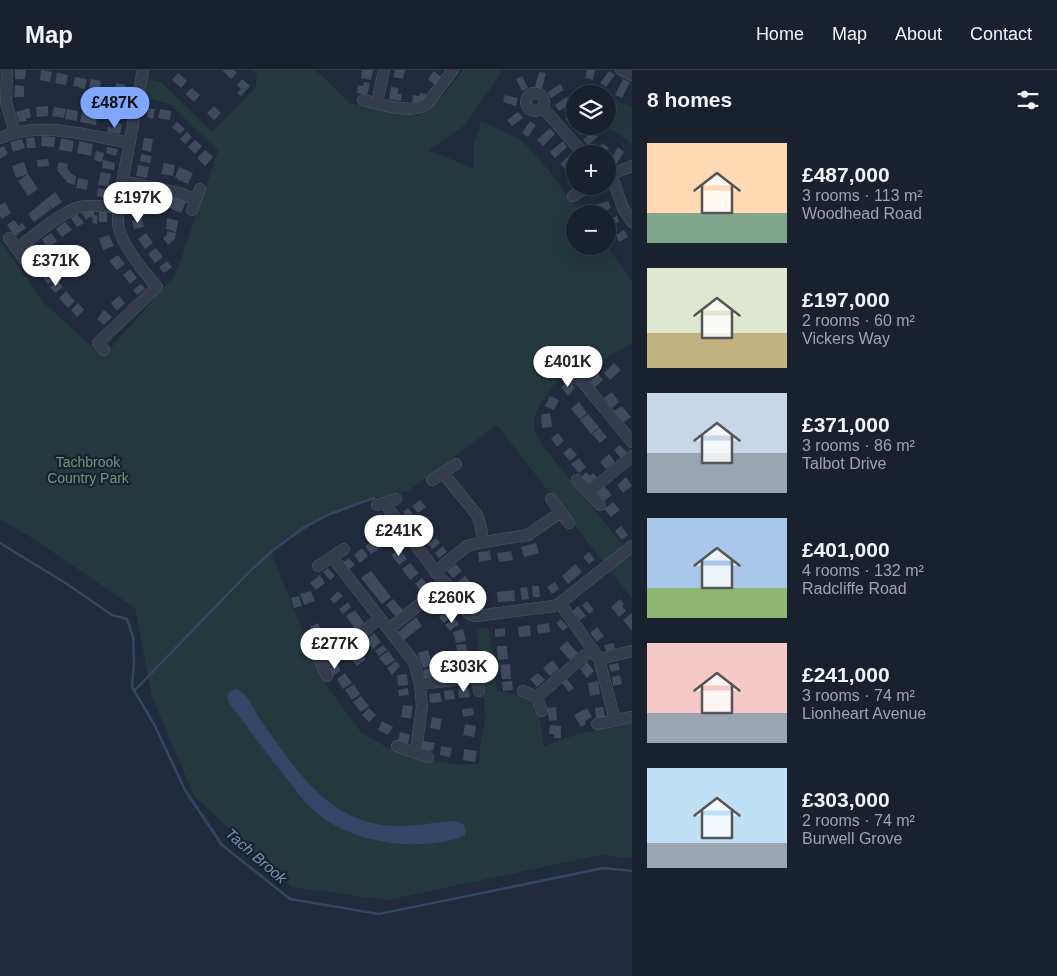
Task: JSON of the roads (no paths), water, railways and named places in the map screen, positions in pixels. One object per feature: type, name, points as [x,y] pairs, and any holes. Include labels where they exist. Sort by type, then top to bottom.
[{"type":"street","points":[[7,70],[6,102],[15,133]]},
{"type":"street","points":[[98,344],[157,287],[130,252],[119,229],[118,208],[143,70]]},
{"type":"street","points":[[377,103],[384,70]]},
{"type":"street","points":[[363,100],[402,108],[422,108],[453,70]]},
{"type":"street","points":[[621,70],[632,75]]},
{"type":"street","points":[[542,107],[576,145]]},
{"type":"street","points":[[0,138],[38,129],[130,143]]},
{"type":"street","points":[[616,172],[632,166]]},
{"type":"street","points":[[124,181],[180,193],[196,200]]},
{"type":"street","points":[[616,190],[632,222]]},
{"type":"street","points":[[16,248],[78,208],[89,206],[118,208]]},
{"type":"street","points":[[9,238],[25,260]]},
{"type":"street","points":[[581,380],[591,371]]},
{"type":"street","points":[[566,374],[581,380],[632,442]]},
{"type":"street","points":[[589,492],[632,456]]},
{"type":"street","points":[[432,480],[456,464]]},
{"type":"street","points":[[443,473],[477,515],[482,527],[483,542]]},
{"type":"street","points":[[577,480],[600,504]]},
{"type":"street","points":[[551,499],[569,522]]},
{"type":"street","points":[[386,502],[390,512],[464,609],[476,616],[554,606],[632,546]]},
{"type":"street","points":[[435,572],[467,546],[528,535],[561,512]]},
{"type":"street","points":[[318,566],[333,558],[344,549]]},
{"type":"street","points":[[333,558],[414,662],[420,684],[422,713],[414,752]]},
{"type":"street","points":[[389,629],[446,583]]},
{"type":"street","points":[[560,603],[599,659],[615,720]]},
{"type":"street","points":[[322,664],[332,658],[380,618]]},
{"type":"street","points":[[537,697],[592,648]]},
{"type":"street","points":[[599,659],[632,651]]},
{"type":"street","points":[[316,652],[327,676]]},
{"type":"street","points":[[476,663],[479,691]]},
{"type":"street","points":[[420,684],[477,677]]},
{"type":"street","points":[[523,691],[537,697],[542,711]]},
{"type":"street","points":[[597,724],[632,717]]},
{"type":"street","points":[[397,746],[428,756]]},
{"type":"water","points":[[236,689],[248,698],[261,721],[302,776],[334,806],[352,816],[374,823],[398,826],[455,821],[463,824],[466,830],[465,835],[434,843],[401,844],[382,842],[364,837],[346,831],[329,822],[311,808],[301,797],[229,703],[227,697],[229,693]]},
{"type":"waterway","points":[[134,691],[250,571],[271,552],[303,528],[330,514],[374,498]]},
{"type":"waterway","name":"Tach Brook","points":[[0,543],[67,584],[112,615],[127,619],[133,637],[134,664],[132,687],[154,724],[185,790],[222,845],[290,899],[379,914],[604,868],[632,871]]},
{"type":"park label","name":"Tachbrook Country Park","points":[[88,470]]}]
